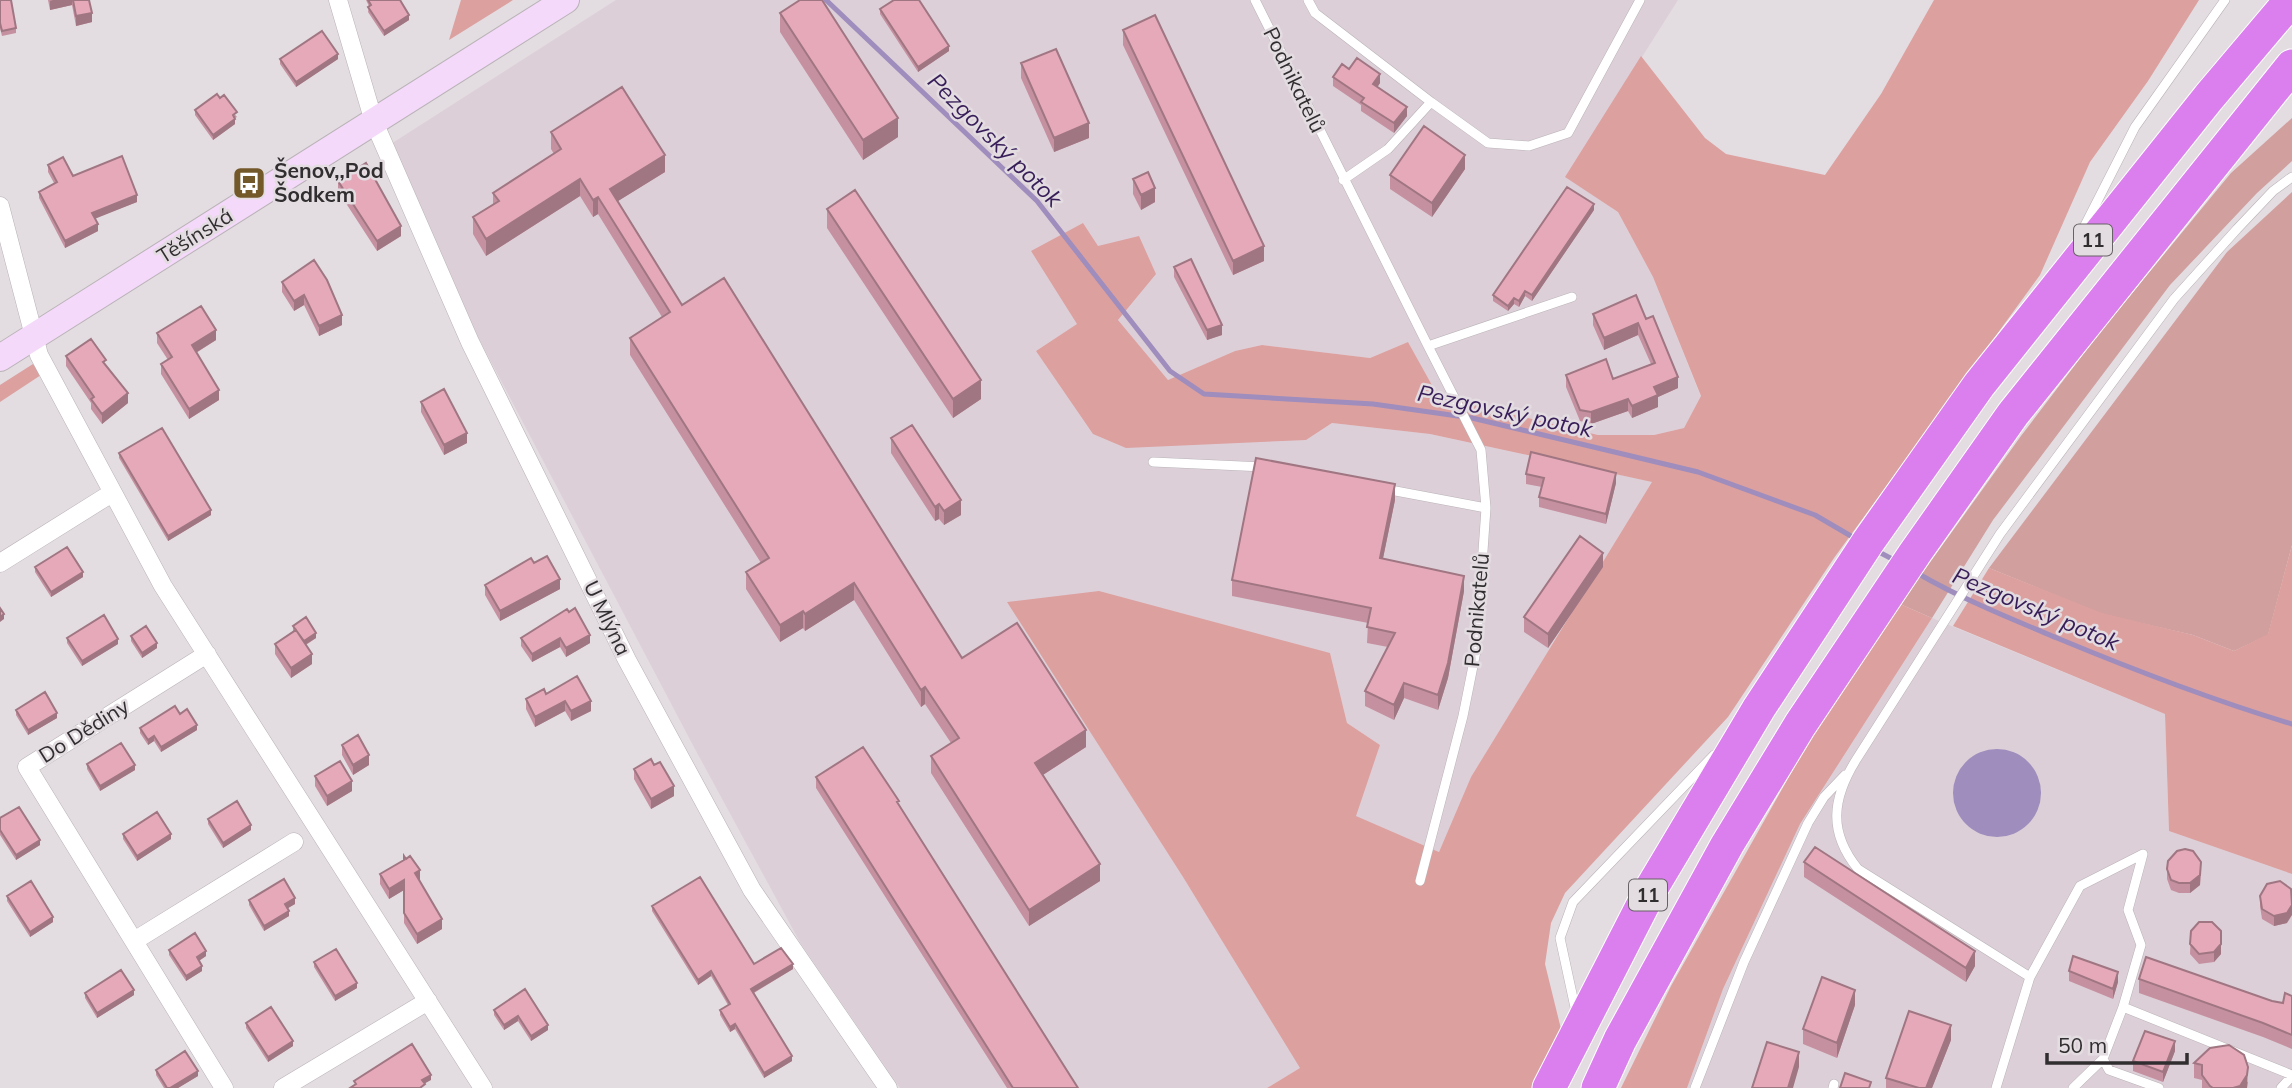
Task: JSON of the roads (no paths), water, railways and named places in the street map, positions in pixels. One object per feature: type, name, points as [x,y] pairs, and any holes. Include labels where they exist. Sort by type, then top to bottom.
[{"type":"highway","name":"11","points":[[1549,1088],[1651,889],[1759,708],[1868,542],[1979,385],[2050,294],[2291,0]]},
{"type":"highway","name":"11","points":[[1598,1088],[1620,1040],[1727,845],[1800,725],[1915,553],[2013,414],[2292,66]]},
{"type":"main road","name":"Těšínská","points":[[0,358],[566,0]]},
{"type":"street","name":"U Mlýna","points":[[338,0],[374,121],[470,342],[627,660],[752,890],[888,1088]]},
{"type":"street","points":[[0,206],[44,366],[163,586],[484,1088]]},
{"type":"street","points":[[0,563],[112,492]]},
{"type":"street","name":"Do Dědiny","points":[[207,654],[27,767],[224,1088]]},
{"type":"street","points":[[134,941],[294,842]]},
{"type":"street","points":[[283,1088],[428,1001]]},
{"type":"lane","name":"Podnikatelů","points":[[1255,0],[1343,180],[1481,450],[1486,508],[1476,651],[1463,716],[1420,881]]},
{"type":"lane","points":[[1308,0],[1315,13],[1488,143],[1529,146],[1568,133],[1640,0]]},
{"type":"lane","points":[[2074,246],[2136,127],[2225,0]]},
{"type":"lane","points":[[1343,180],[1388,149],[1431,102]]},
{"type":"lane","points":[[2221,155],[2262,120]]},
{"type":"lane","points":[[1695,1088],[1744,962],[1808,823],[1824,797],[1851,768],[2000,534],[2174,299],[2236,229],[2273,191],[2292,177]]},
{"type":"lane","points":[[2050,294],[2068,258]]},
{"type":"lane","points":[[1428,346],[1572,297]]},
{"type":"lane","points":[[1153,462],[1271,467]]},
{"type":"lane","points":[[1379,487],[1486,508]]},
{"type":"lane","points":[[1580,1026],[1560,938],[1573,902],[1759,708]]},
{"type":"lane","points":[[1851,768],[1838,803],[1836,827],[1842,844],[1857,869],[2030,978]]},
{"type":"lane","points":[[1996,1088],[2030,978],[2080,886],[2143,854],[2128,910],[2141,945],[2123,1007],[2104,1059],[2073,1088]]},
{"type":"lane","points":[[2123,1007],[2292,1076],[2281,1088]]},
{"type":"lane","points":[[2104,1059],[2109,1070],[2160,1088]]},
{"type":"waterway","name":"Pezgovský potok","points":[[826,0],[1037,201],[1170,371],[1204,394],[1373,404],[1472,418],[1698,472],[1815,515],[1856,539]]},
{"type":"waterway","name":"Pezgovský potok","points":[[1877,551],[1896,561]]},
{"type":"waterway","name":"Pezgovský potok","points":[[1917,573],[1986,608],[2086,650],[2203,695],[2292,724]]},
{"type":"place","name":"Šenov,,Pod Šodkem","points":[[249,183]]}]
